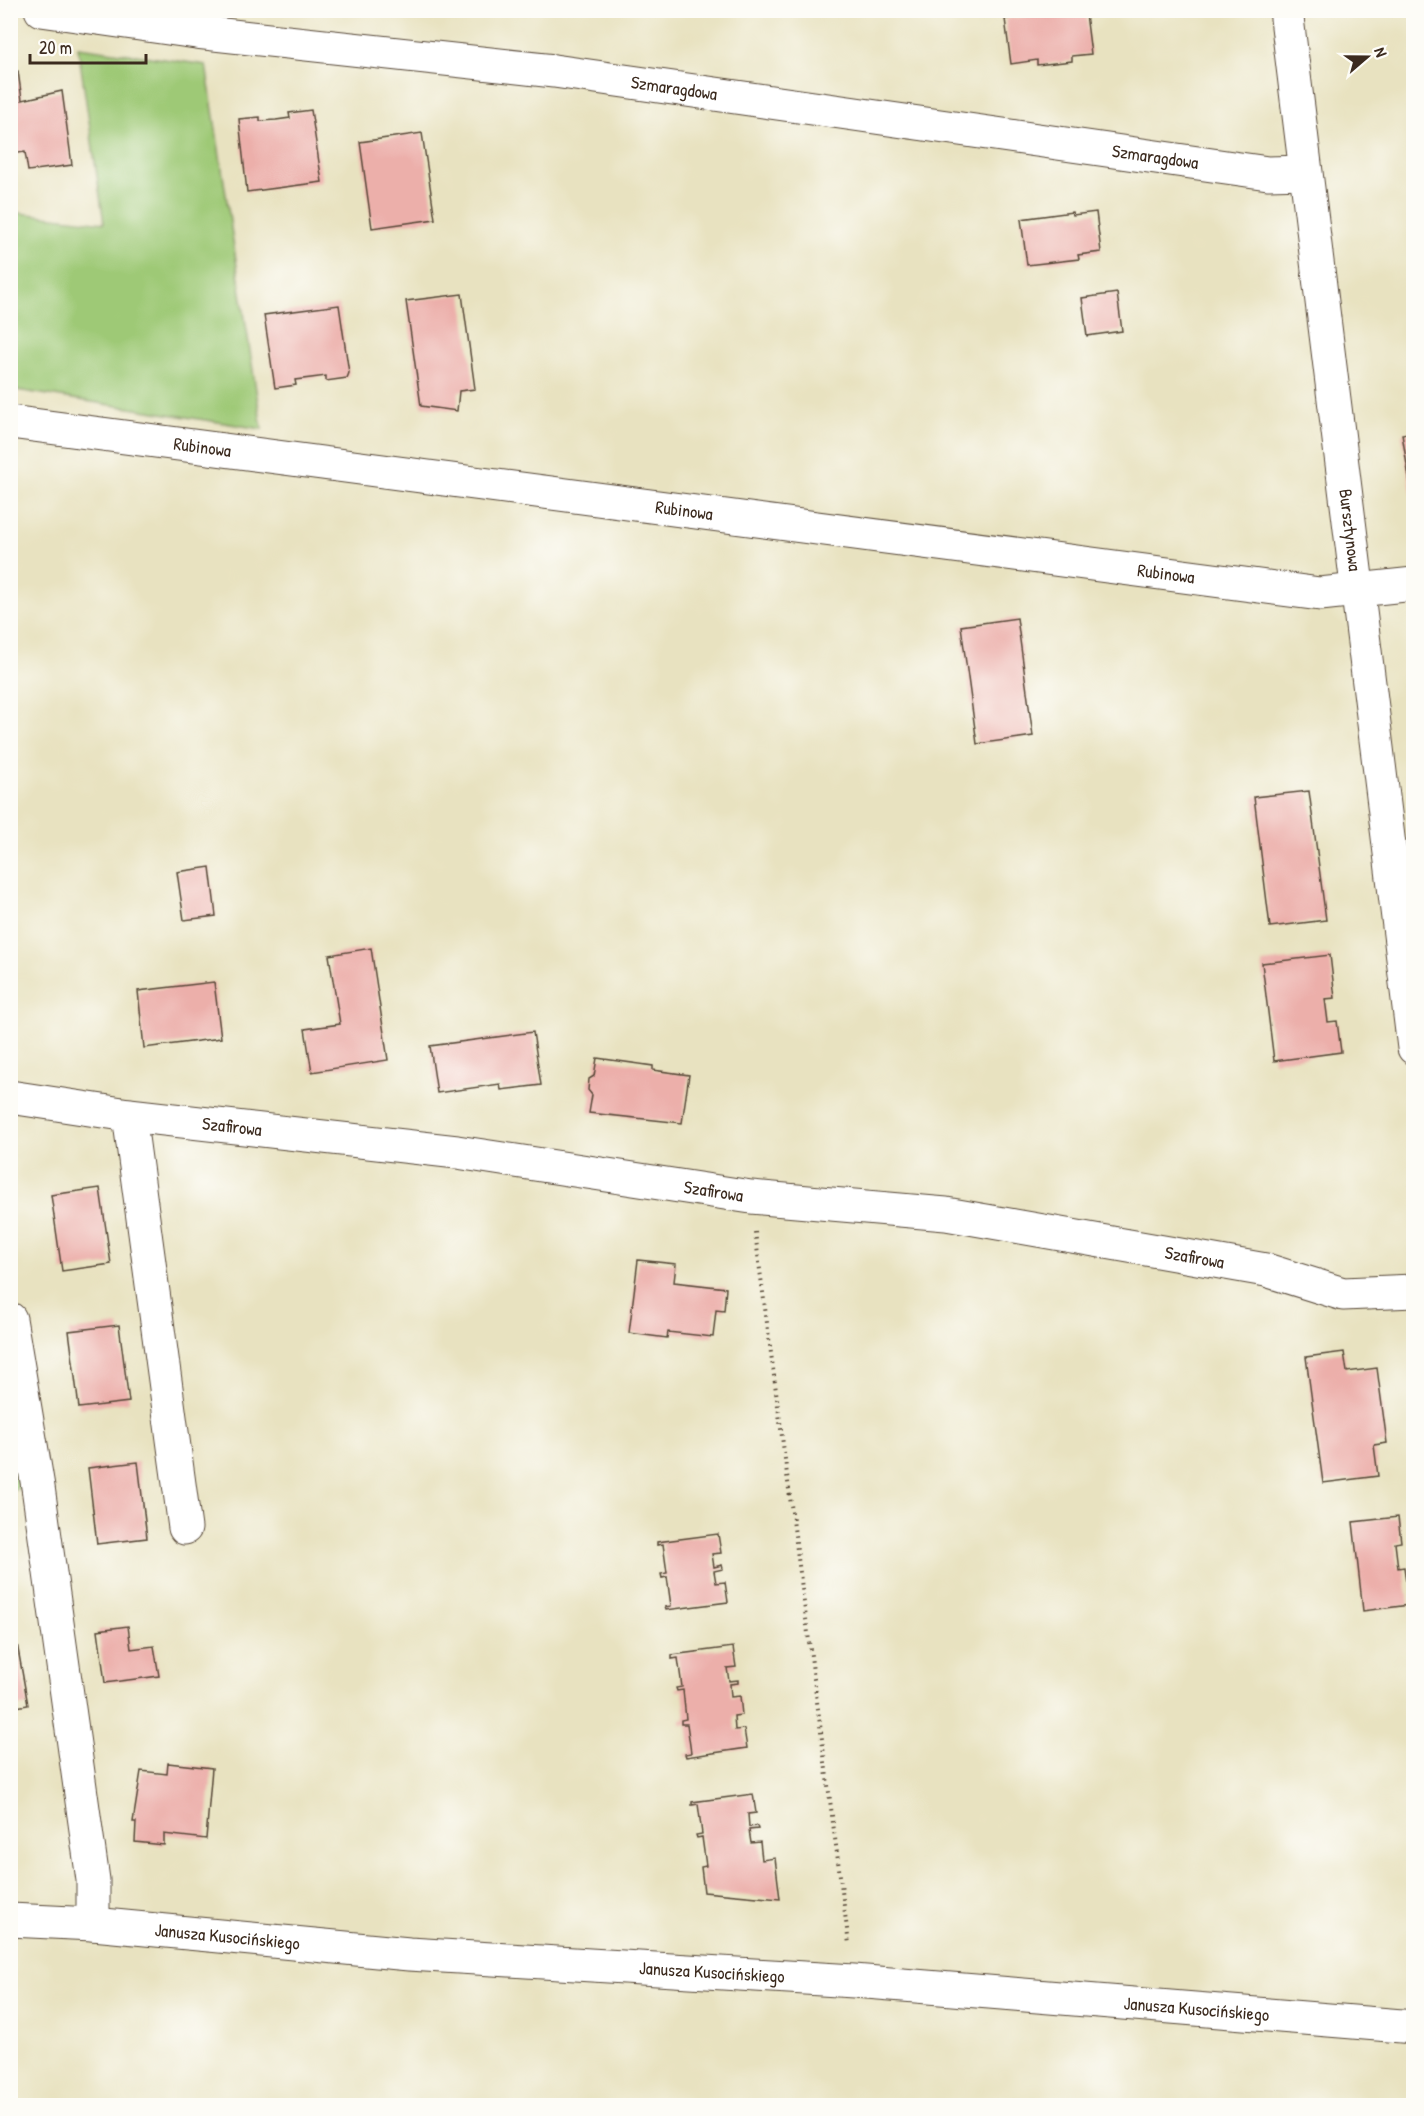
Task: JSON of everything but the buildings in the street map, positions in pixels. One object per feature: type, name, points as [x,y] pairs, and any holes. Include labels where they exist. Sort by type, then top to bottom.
[{"type":"street","name":"Szmaragdowa","points":[[41,10],[197,21],[1268,174],[1305,172]]},
{"type":"street","name":"Bursztynowa","points":[[1286,10],[1413,1047]]},
{"type":"street","name":"Rubinowa","points":[[10,422],[1320,594],[1413,584]]},
{"type":"street","name":"Szafirowa","points":[[10,1097],[129,1116],[457,1152],[751,1197],[946,1214],[1266,1270],[1343,1294],[1413,1291]]},
{"type":"street","points":[[129,1116],[185,1528]]},
{"type":"street","points":[[10,1319],[38,1486],[93,1880],[93,1924]]},
{"type":"street","name":"Janusza Kusocińskiego","points":[[10,1920],[93,1924],[409,1954],[854,1981],[1413,2026]]},
{"type":"path","points":[[751,1197],[854,1981]]},
{"type":"green space","points":[[78,47],[206,65],[262,429],[11,389],[11,212],[104,223]]},
{"type":"green space","points":[[10,1401],[26,1487],[11,1490],[10,1490]]}]
